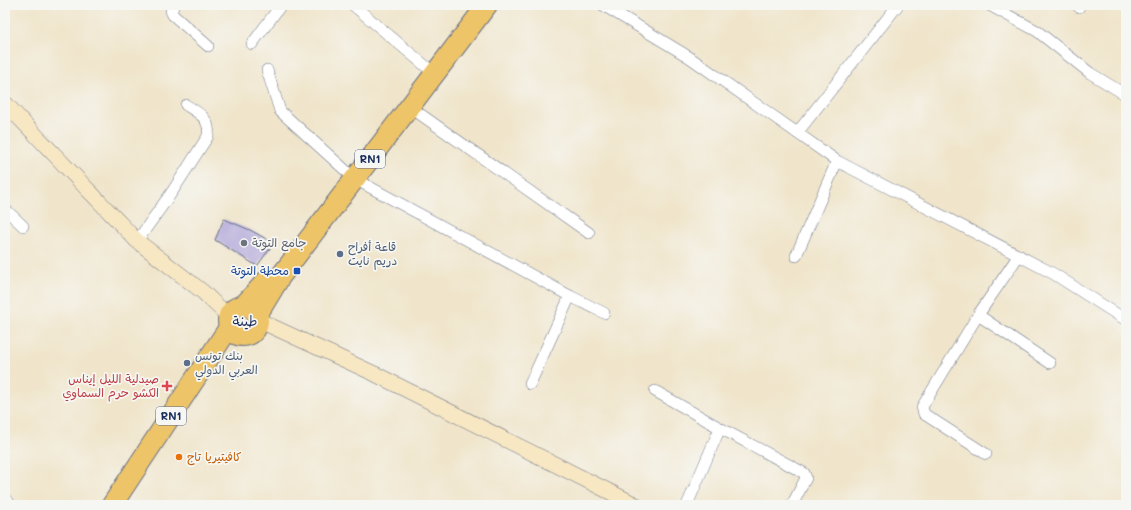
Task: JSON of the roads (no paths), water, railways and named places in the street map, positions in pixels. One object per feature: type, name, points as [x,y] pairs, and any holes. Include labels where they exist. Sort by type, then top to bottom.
[{"type":"highway","name":"RN1","points":[[352,176],[410,107],[476,5]]},
{"type":"highway","name":"RN1","points":[[112,505],[242,318],[280,278],[352,176],[432,71],[487,5]]},
{"type":"highway","name":"RN1","points":[[122,505],[242,318]]},
{"type":"street","points":[[174,5],[171,11],[176,19],[208,46]]},
{"type":"street","points":[[252,44],[281,5]]},
{"type":"street","points":[[353,5],[432,71]]},
{"type":"street","points":[[603,5],[689,57],[837,162],[1054,274],[1126,320]]},
{"type":"street","points":[[797,133],[898,5]]},
{"type":"street","points":[[996,7],[1037,31],[1090,73],[1126,95]]},
{"type":"street","points":[[267,70],[276,104],[280,110],[352,176],[570,296],[604,313]]},
{"type":"street","points":[[137,241],[172,192],[208,136],[210,128],[206,119],[186,105]]},
{"type":"street","points":[[410,107],[589,233]]},
{"type":"street","points":[[7,111],[137,241],[203,292],[242,318],[362,367],[636,505]]},
{"type":"street","points":[[796,256],[837,162]]},
{"type":"street","points":[[5,209],[23,226]]},
{"type":"street","points":[[986,454],[924,414],[922,407],[978,315],[1019,255]]},
{"type":"street","points":[[530,384],[570,296]]},
{"type":"street","points":[[978,315],[1050,363]]},
{"type":"street","points":[[655,391],[720,428],[804,472],[806,478],[792,505]]},
{"type":"street","points":[[687,505],[720,428]]},
{"type":"street","points":[[5,499],[11,505]]},
{"type":"place","name":"جامع التوتة","points":[[244,243]]},
{"type":"place","name":"قاعة أفراح دريم نايت","points":[[340,254]]},
{"type":"place","name":"محطة التوتة","points":[[297,271]]},
{"type":"place","name":"بنك تونس العربي الدولي","points":[[187,363]]},
{"type":"place","name":"صيدلية الليل إيناس الكشو حرم السماوي","points":[[167,386]]},
{"type":"place","name":"كافيتيريا تاج","points":[[179,457]]},
{"type":"district","name":"طينة","points":[[245,321]]}]
